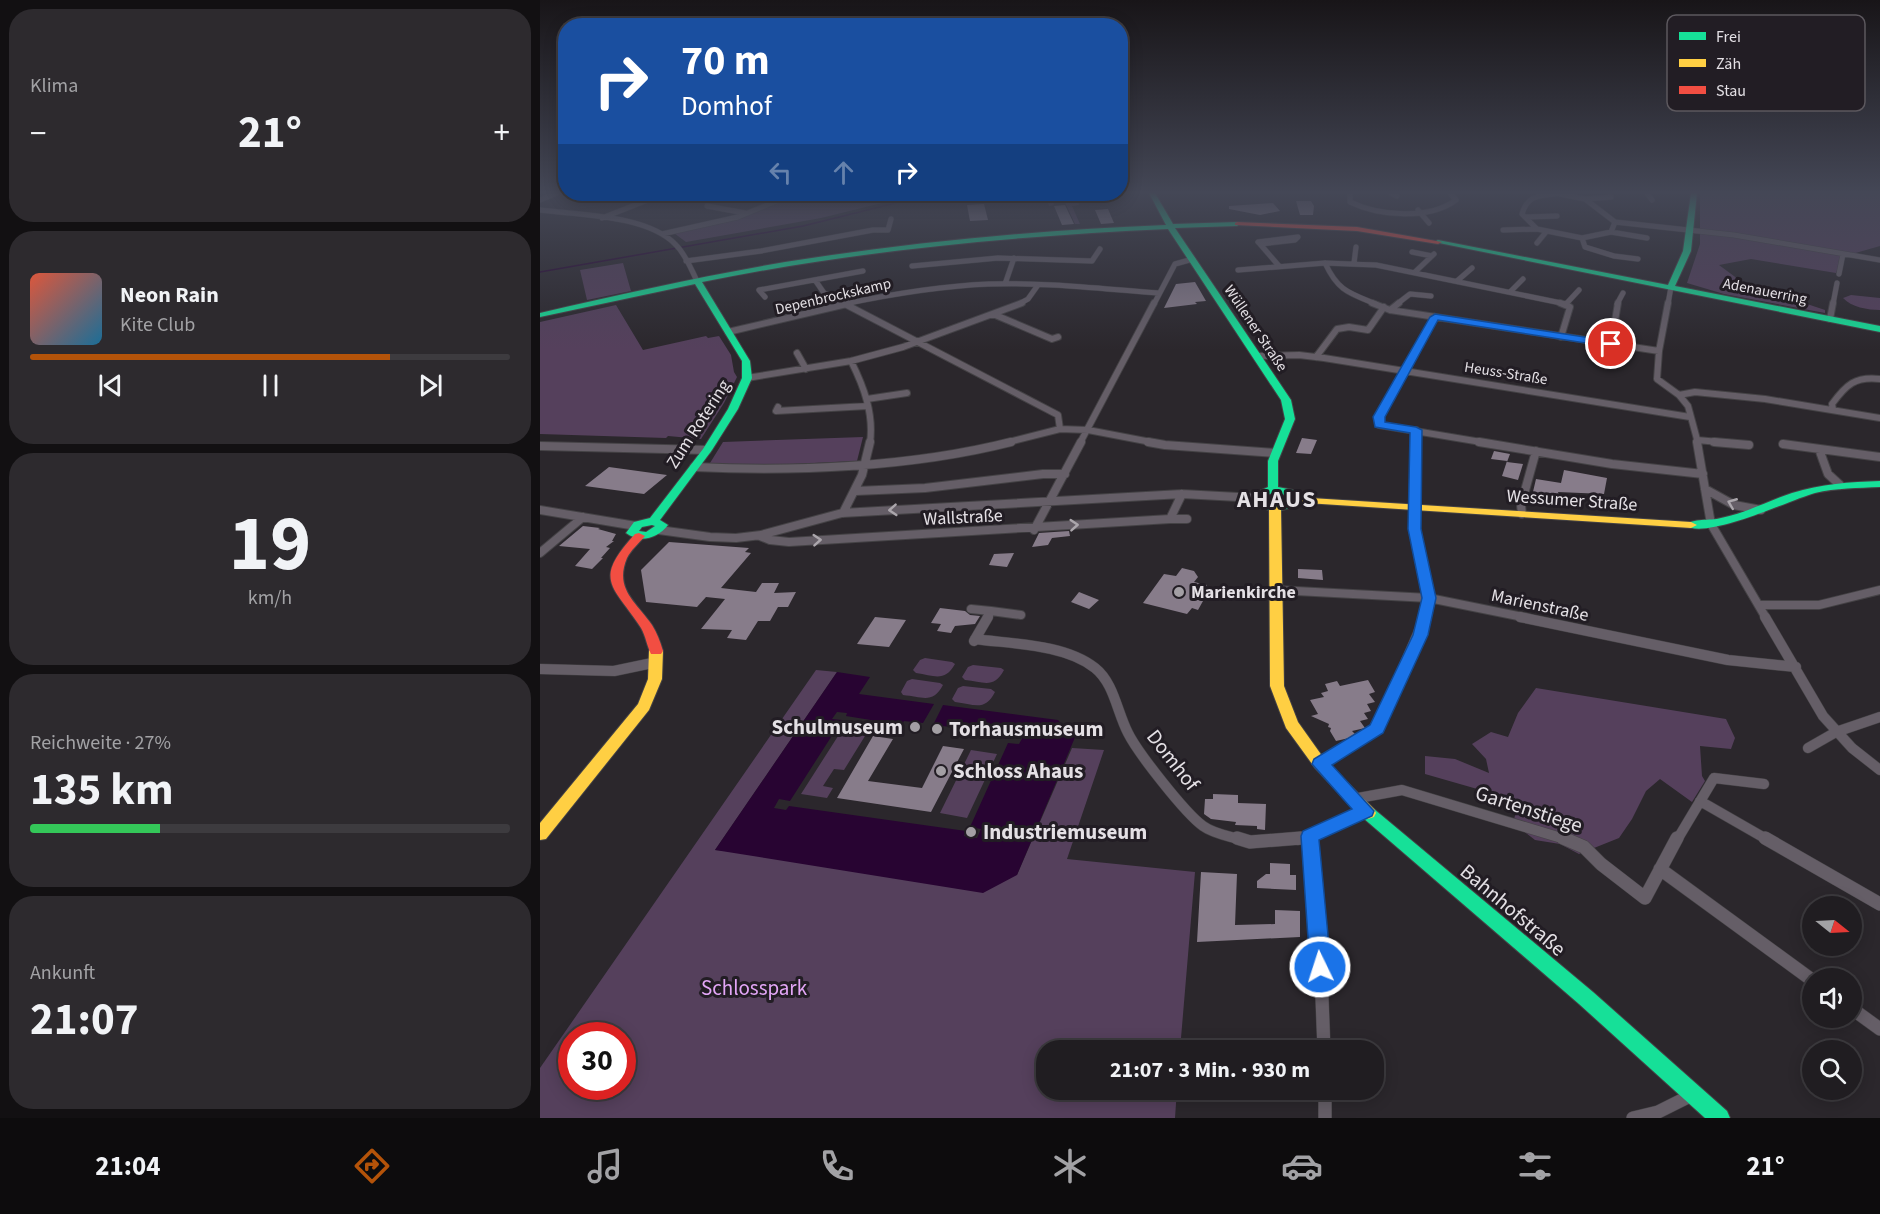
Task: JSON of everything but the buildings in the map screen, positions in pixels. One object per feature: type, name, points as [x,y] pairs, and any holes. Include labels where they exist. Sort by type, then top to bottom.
[{"type":"street","points":[[676,245],[697,281]]},
{"type":"street","points":[[686,261],[792,245]]},
{"type":"street","name":"Adenauerring","points":[[540,315],[697,281],[817,259],[937,245]]},
{"type":"street","name":"Wüllener Straße","points":[[1183,245],[1286,400],[1290,411],[1288,428],[1272,466],[1273,489]]},
{"type":"street","points":[[1260,245],[1279,266]]},
{"type":"street","name":"Adenauerring","points":[[1450,245],[1880,329]]},
{"type":"street","points":[[1584,245],[1614,255],[1638,259]]},
{"type":"street","points":[[1688,245],[1671,287],[1659,351],[1657,379],[1685,400],[1697,440],[1711,524],[1823,716],[1836,732],[1880,770]]},
{"type":"street","points":[[1792,245],[1880,260]]},
{"type":"street","points":[[1354,263],[1356,248]]},
{"type":"street","points":[[912,266],[963,260],[1014,258],[1092,261],[1100,249]]},
{"type":"street","points":[[1412,252],[1433,255],[1415,272]]},
{"type":"street","points":[[1839,274],[1843,254]]},
{"type":"street","points":[[1005,284],[1014,258]]},
{"type":"street","points":[[1035,529],[1175,264],[1193,259]]},
{"type":"street","points":[[1325,263],[1333,280],[1344,291],[1387,309],[1659,351]]},
{"type":"street","points":[[1238,270],[1354,263],[1415,272],[1566,304],[1570,307],[1562,337]]},
{"type":"street","points":[[1457,281],[1472,268]]},
{"type":"street","points":[[765,297],[759,290],[863,271]]},
{"type":"street","points":[[1510,292],[1523,279]]},
{"type":"street","points":[[815,280],[824,293],[1058,415],[1060,429]]},
{"type":"street","name":"Zum Rotering","points":[[656,525],[733,409],[747,378],[746,361],[697,281]]},
{"type":"street","points":[[1830,319],[1837,283]]},
{"type":"street","name":"Depenbrockskamp","points":[[728,332],[845,304],[908,292],[1005,284],[1159,293]]},
{"type":"street","points":[[747,378],[851,361],[918,342],[1024,302],[1038,285]]},
{"type":"street","points":[[1566,304],[1579,290]]},
{"type":"street","points":[[1611,344],[1618,301],[1623,293]]},
{"type":"street","points":[[1316,357],[1337,329],[1349,327],[1368,330],[1387,309],[1410,294],[1431,296]]},
{"type":"street","points":[[993,314],[1052,339],[1058,337]]},
{"type":"street","points":[[1435,317],[1378,421],[1379,425],[1612,464],[1703,474]]},
{"type":"street","points":[[797,353],[806,369]]},
{"type":"street","name":"Heuss-Straße","points":[[1257,356],[1316,357],[1690,417]]},
{"type":"street","points":[[846,513],[867,464],[872,435],[868,403],[862,381],[851,361]]},
{"type":"street","points":[[1833,409],[1832,405],[1850,381],[1862,377],[1880,379]]},
{"type":"street","points":[[778,407],[776,411],[868,403],[907,393]]},
{"type":"street","points":[[1679,395],[1709,393],[1833,409],[1880,418]]},
{"type":"street","points":[[694,467],[732,469],[867,464],[955,455],[1060,429],[1088,430],[1165,445],[1276,453]]},
{"type":"street","points":[[1320,764],[1377,729],[1420,635],[1429,598],[1415,529],[1416,430]]},
{"type":"street","points":[[1697,440],[1749,445]]},
{"type":"street","points":[[1783,444],[1880,456]]},
{"type":"street","points":[[540,446],[623,450],[707,450]]},
{"type":"street","points":[[1819,448],[1828,474],[1840,485]]},
{"type":"street","points":[[1522,514],[1521,505],[1536,451]]},
{"type":"street","points":[[856,491],[925,488],[1043,474],[1065,474]]},
{"type":"street","name":"Wessumer Straße","points":[[1295,500],[1414,506],[1657,524],[1711,524],[1761,510],[1809,491],[1840,485],[1880,484]]},
{"type":"street","points":[[1273,489],[1289,492],[1295,500],[1289,507],[1275,509],[1264,507],[1257,498],[1261,492],[1273,489]]},
{"type":"street","points":[[1705,489],[1734,505],[1761,510]]},
{"type":"street","points":[[1170,519],[1182,494]]},
{"type":"street","name":"Wallstraße","points":[[760,536],[825,515],[846,513],[1182,494],[1257,498]]},
{"type":"street","name":"Bahnhofstraße","points":[[1275,509],[1277,686],[1291,723],[1320,764],[1365,811],[1544,961],[1720,1118]]},
{"type":"street","points":[[540,510],[583,517],[637,531],[656,525],[723,538],[760,536]]},
{"type":"street","points":[[540,553],[583,517]]},
{"type":"street","name":"Wallstraße","points":[[760,536],[770,540],[789,542],[1187,519]]},
{"type":"street","points":[[540,834],[644,706],[653,686],[658,648],[655,637],[622,597],[615,579],[621,560],[637,531]]},
{"type":"street","name":"Marienstraße","points":[[1277,590],[1429,598],[1728,660],[1796,667]]},
{"type":"street","points":[[1760,605],[1820,605],[1880,590]]},
{"type":"street","points":[[971,609],[1021,615]]},
{"type":"street","name":"Domhof","points":[[991,611],[976,640],[1066,652],[1095,668],[1108,684],[1128,733],[1136,746],[1202,825],[1229,837],[1250,842],[1276,843],[1310,836],[1365,811]]},
{"type":"street","points":[[540,669],[607,673],[637,669],[657,662]]},
{"type":"street","points":[[1808,748],[1836,732],[1880,717]]},
{"type":"street","name":"Gartenstiege","points":[[1353,799],[1389,790],[1402,790],[1573,841],[1584,847],[1601,864],[1645,898],[1714,778],[1764,784]]},
{"type":"street","points":[[1701,801],[1880,904]]},
{"type":"street","points":[[1310,836],[1320,946],[1324,1040]]},
{"type":"street","points":[[1660,869],[1802,973]]},
{"type":"street","points":[[1862,1016],[1880,1029]]},
{"type":"street","points":[[1633,1118],[1658,1112],[1694,1094]]},
{"type":"street","points":[[1325,1100],[1325,1118]]},
{"type":"green space","points":[[1700,245],[1880,245],[1845,256],[1836,273],[1751,259],[1719,265],[1742,282],[1825,310],[1825,313],[1724,294],[1687,283]]},
{"type":"green space","points":[[623,263],[631,291],[587,300],[580,270]]},
{"type":"green space","points":[[1851,295],[1880,298],[1880,310],[1850,304],[1843,298]]},
{"type":"green space","points":[[616,305],[643,350],[706,336],[708,338],[719,336],[731,355],[737,377],[724,403],[701,439],[668,436],[666,438],[540,434],[540,322]]},
{"type":"green space","points":[[863,437],[857,461],[731,467],[710,463],[723,442]]},
{"type":"green space","points":[[925,658],[955,664],[943,676],[916,673],[913,670],[920,660]]},
{"type":"green space","points":[[973,665],[1004,670],[992,682],[965,680],[962,677],[968,667]]},
{"type":"green space","name":"Schlosspark","points":[[816,670],[837,672],[715,850],[1017,875],[1072,748],[1104,750],[1067,859],[1195,872],[1181,1040],[1036,1040],[1036,1100],[1176,1100],[1175,1118],[540,1118],[540,1068],[558,1042],[558,1100],[636,1100],[636,1022],[572,1022]]},
{"type":"green space","points":[[912,679],[943,685],[935,695],[927,698],[903,695],[901,692],[907,681]]},
{"type":"green space","points":[[963,686],[991,689],[995,692],[983,704],[955,702],[952,699],[958,688]]},
{"type":"green space","points":[[1536,688],[1726,719],[1735,738],[1731,749],[1700,746],[1702,776],[1705,781],[1692,802],[1660,779],[1646,791],[1632,819],[1619,838],[1579,854],[1560,844],[1535,840],[1513,823],[1519,801],[1425,774],[1425,756],[1455,759],[1489,773],[1486,759],[1472,744],[1491,732],[1508,737],[1518,713]]},
{"type":"green space","points":[[840,733],[865,736],[844,770],[834,769],[823,786],[833,788],[827,798],[801,794]]},
{"type":"green space","points":[[971,750],[997,754],[967,818],[940,813]]},
{"type":"shaded area","points":[[837,672],[870,677],[859,694],[934,704],[923,723],[904,721],[902,725],[846,716],[847,713],[837,712],[832,719],[842,720],[790,801],[779,799],[774,808],[786,810],[789,806],[966,831],[964,836],[977,838],[981,829],[970,827],[1008,743],[1019,744],[1023,737],[1011,735],[1009,739],[951,731],[952,727],[933,725],[943,705],[1058,720],[1072,736],[1076,735],[1017,875],[983,893],[715,850]]},
{"type":"waterway","points":[[540,272],[693,245]]},
{"type":"traffic: fast","points":[[540,315],[715,277],[923,245]]},
{"type":"traffic: fast","points":[[1183,245],[1286,400],[1290,419],[1273,461],[1273,489]]},
{"type":"traffic: fast","points":[[1454,245],[1880,329]]},
{"type":"traffic: fast","points":[[1671,287],[1688,245]]},
{"type":"traffic: fast","points":[[654,521],[707,450],[733,409],[747,378],[746,361],[697,281]]},
{"type":"traffic: fast","points":[[1691,525],[1723,522],[1796,495],[1820,489],[1880,484]]},
{"type":"traffic: fast","points":[[1273,489],[1289,492],[1295,500],[1293,504],[1275,509],[1260,504],[1258,495],[1273,489]]},
{"type":"traffic: fast","points":[[653,521],[662,525],[656,531],[645,535],[632,533],[638,524],[653,521]]},
{"type":"traffic: fast","points":[[1368,813],[1586,998],[1720,1118]]},
{"type":"traffic: slow","points":[[1295,500],[1691,525]]},
{"type":"traffic: slow","points":[[1275,509],[1277,686],[1291,724],[1320,764],[1368,813]]},
{"type":"traffic: slow","points":[[540,834],[644,706],[655,679],[656,651]]},
{"type":"traffic: jam","points":[[639,536],[621,559],[617,573],[618,585],[622,596],[653,638],[656,651]]},
{"type":"place","name":"Marienkirche","points":[[1179,592]]},
{"type":"place","name":"Schulmuseum","points":[[915,727]]},
{"type":"place","name":"Torhausmuseum","points":[[937,729]]},
{"type":"place","name":"Schloss Ahaus","points":[[941,771]]},
{"type":"place","name":"Industriemuseum","points":[[971,832]]},
{"type":"district","name":"AHAUS","points":[[1277,499]]},
{"type":"route","points":[[1320,967],[1310,836],[1365,811],[1320,764],[1377,729],[1420,635],[1429,598],[1415,529],[1416,430],[1379,425],[1379,417],[1435,317],[1611,344]]}]
